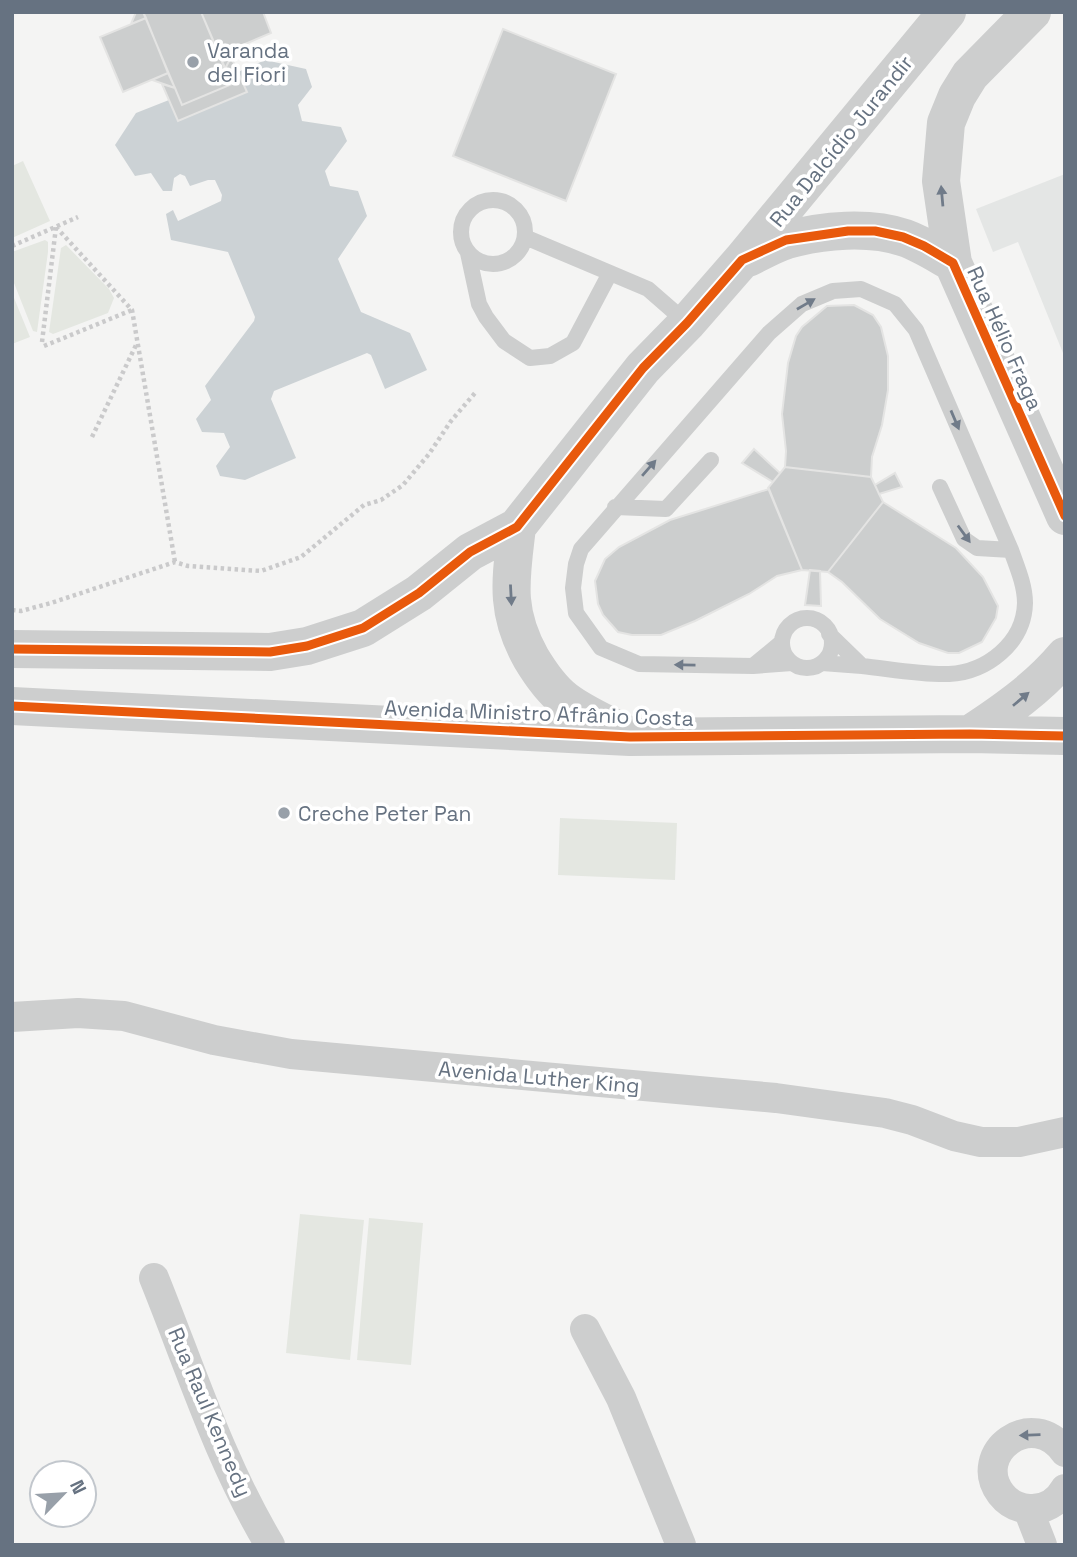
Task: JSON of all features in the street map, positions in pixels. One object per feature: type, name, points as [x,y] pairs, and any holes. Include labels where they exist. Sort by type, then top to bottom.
[{"type":"street","name":"Rua Dalcídio Jurandir","points":[[517,527],[643,368],[743,261],[947,12]]},
{"type":"street","points":[[953,263],[941,181],[946,123],[957,96],[970,75],[1032,12]]},
{"type":"street","name":"Rua Hélio Fraga","points":[[743,261],[786,240],[848,231],[875,231],[903,237],[953,263],[1065,516]]},
{"type":"street","points":[[12,649],[270,652],[307,646],[363,628],[419,593],[470,552],[517,527]]},
{"type":"street","points":[[517,527],[510,579],[512,616],[524,646],[541,675],[565,700],[630,737]]},
{"type":"street","points":[[970,734],[1011,707],[1047,677],[1065,656]]},
{"type":"street","name":"Avenida Ministro Afrânio Costa","points":[[12,706],[630,737],[970,734],[1065,736]]},
{"type":"street","name":"Avenida Luther King","points":[[12,1017],[78,1013],[124,1016],[166,1025],[214,1040],[291,1055],[776,1098],[885,1113],[981,1142],[1019,1142],[1065,1132]]},
{"type":"street","name":"Rua Raul Kennedy","points":[[154,1278],[215,1432],[240,1489],[270,1545]]},
{"type":"street","points":[[585,1329],[621,1398],[681,1545]]},
{"type":"street","points":[[1065,1452],[1056,1441],[1035,1433],[1013,1437],[1003,1445],[993,1467],[999,1491],[1017,1507],[1041,1508],[1052,1503],[1065,1489]]},
{"type":"street","points":[[1028,1509],[1042,1545]]},
{"type":"lane","points":[[495,199],[515,207],[521,216],[525,237],[516,256],[496,265],[476,260],[468,253],[462,243],[462,222],[475,205],[484,200],[495,199]]},
{"type":"lane","points":[[525,237],[648,289],[687,323]]},
{"type":"lane","points":[[468,253],[479,304],[486,317],[504,341],[530,358],[550,356],[573,343],[610,273]]},
{"type":"lane","points":[[861,289],[895,304],[916,330],[1011,550],[1022,582],[1025,603],[1018,633],[1005,650],[972,670],[949,674],[822,663],[807,668],[792,663],[753,666],[639,664],[601,648],[576,613],[573,588],[581,548],[615,508],[769,333],[802,304],[833,291],[861,289]]},
{"type":"lane","points":[[615,508],[666,509],[710,460]]},
{"type":"lane","points":[[940,487],[964,539],[977,548],[1011,550]]},
{"type":"lane","points":[[753,666],[782,642],[788,627],[802,619],[818,622],[862,666]]},
{"type":"lane","points":[[822,663],[831,650],[829,634]]},
{"type":"lane","points":[[782,642],[787,658],[792,663]]},
{"type":"path","points":[[12,246],[78,217]]},
{"type":"path","points":[[56,227],[132,310],[175,562]]},
{"type":"path","points":[[56,227],[43,344],[132,310]]},
{"type":"path","points":[[92,437],[137,342]]},
{"type":"path","points":[[12,610],[21,611],[51,603],[175,562],[188,566],[261,571],[302,557],[364,505],[381,500],[403,485],[475,393]]},
{"type":"shaded area","points":[[265,60],[306,69],[312,87],[298,105],[302,121],[341,127],[347,141],[325,171],[330,186],[358,191],[367,216],[338,259],[361,312],[410,333],[427,370],[385,389],[371,355],[367,353],[274,391],[271,399],[296,458],[245,480],[220,476],[216,466],[230,447],[224,433],[202,432],[196,419],[211,400],[205,386],[255,317],[228,252],[171,240],[166,214],[173,210],[178,221],[221,201],[222,195],[215,180],[190,186],[185,176],[180,174],[174,178],[172,191],[163,191],[151,173],[135,176],[115,145],[136,113],[169,100],[179,121],[246,92],[238,72]]},
{"type":"shaded area","points":[[23,161],[50,221],[12,238],[12,166]]},
{"type":"shaded area","points":[[1065,174],[1065,358],[1018,242],[993,252],[976,209]]},
{"type":"shaded area","points":[[45,240],[48,242],[48,252],[37,332],[33,331],[12,278],[12,252]]},
{"type":"shaded area","points":[[66,245],[109,289],[114,298],[108,313],[53,334],[49,332],[61,248]]},
{"type":"shaded area","points":[[12,293],[30,337],[12,344]]},
{"type":"shaded area","points":[[560,818],[677,823],[675,880],[558,875]]},
{"type":"shaded area","points":[[300,1214],[364,1220],[350,1360],[286,1353]]},
{"type":"shaded area","points":[[369,1218],[423,1223],[411,1365],[357,1360]]},
{"type":"building","points":[[136,12],[143,12],[146,18],[131,24]]},
{"type":"building","name":"Varanda del Fiori","points":[[143,12],[201,12],[232,84],[182,105]]},
{"type":"building","points":[[201,12],[263,12],[271,33],[219,55]]},
{"type":"building","points":[[146,18],[168,73],[123,92],[100,37]]},
{"type":"building","points":[[503,29],[616,74],[566,201],[453,156]]},
{"type":"building","points":[[235,48],[231,57],[225,69],[219,55]]},
{"type":"building","points":[[231,57],[247,92],[178,121],[162,84],[175,88],[182,105],[232,84],[225,69]]},
{"type":"building","points":[[168,73],[175,88],[152,80]]},
{"type":"building","points":[[854,305],[873,315],[881,327],[888,356],[888,390],[882,425],[872,457],[871,477],[785,467],[782,414],[788,363],[796,336],[802,327],[827,306]]},
{"type":"building","points":[[754,449],[780,473],[773,482],[742,463]]},
{"type":"building","points":[[785,467],[871,477],[883,502],[828,572],[802,570],[768,488]]},
{"type":"building","points":[[895,473],[902,487],[879,494],[875,485]]},
{"type":"building","points":[[769,489],[802,570],[777,576],[749,594],[661,635],[618,632],[603,615],[598,604],[595,581],[605,559],[619,547],[670,520]]},
{"type":"building","points":[[883,502],[956,548],[983,577],[998,606],[996,618],[982,642],[959,653],[948,653],[919,643],[880,619],[828,572]]},
{"type":"building","points":[[810,570],[820,571],[821,606],[805,605]]},
{"type":"cycle path","points":[[12,649],[270,652],[307,646],[363,628],[419,593],[470,552],[517,527],[643,368],[742,260],[786,240],[848,231],[875,231],[903,237],[953,263],[1065,516]]},
{"type":"cycle path","points":[[12,706],[630,737],[970,734],[1065,736]]},
{"type":"place","name":"Varanda del Fiori","points":[[193,62]]},
{"type":"place","name":"Creche Peter Pan","points":[[284,813]]}]
